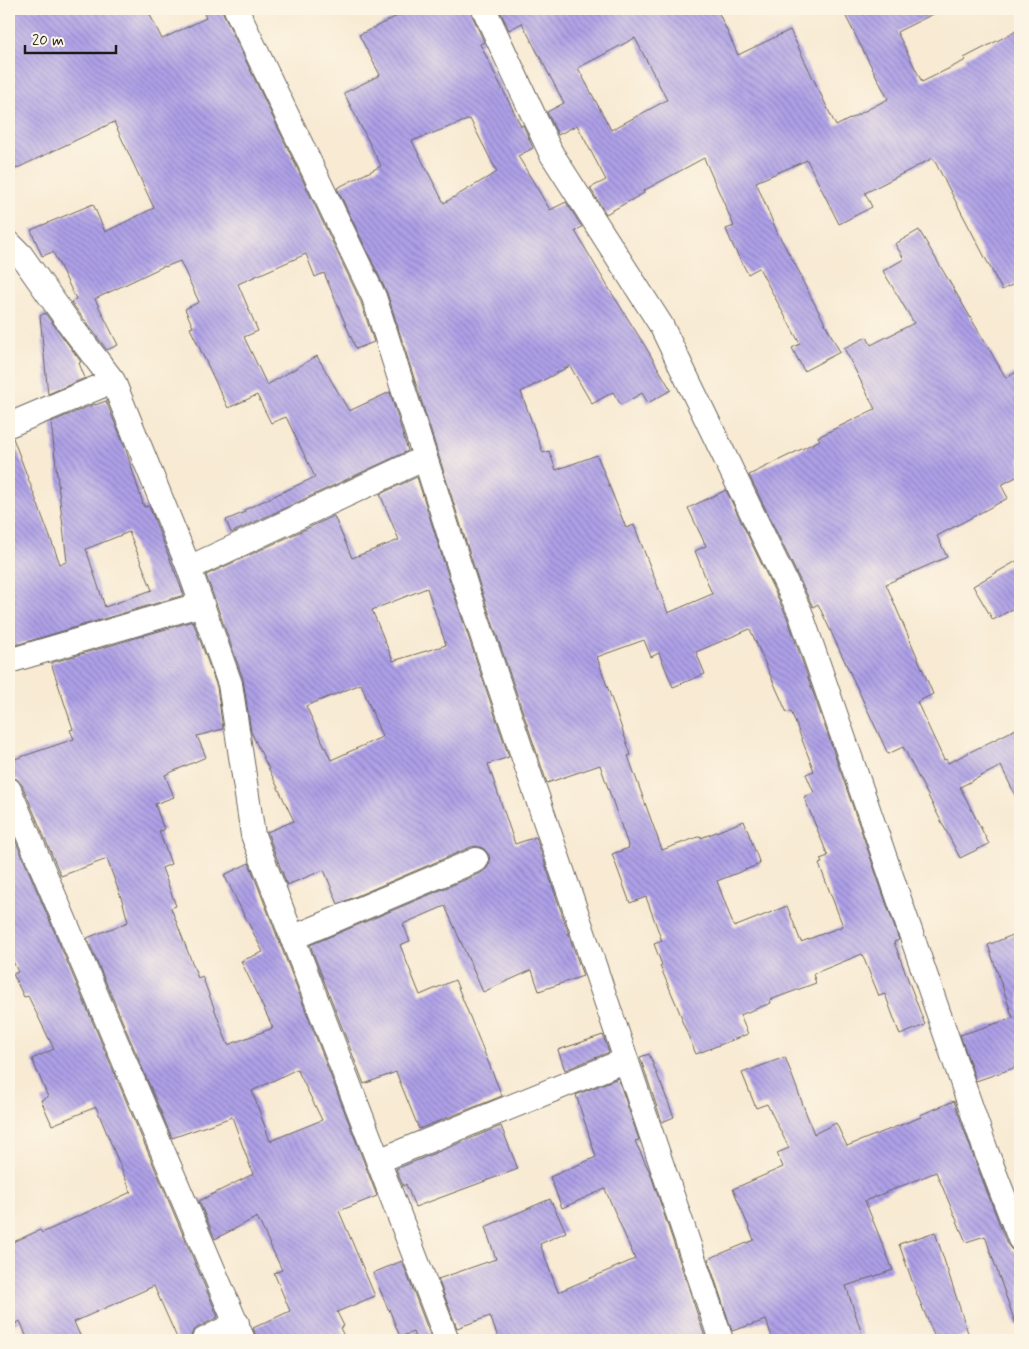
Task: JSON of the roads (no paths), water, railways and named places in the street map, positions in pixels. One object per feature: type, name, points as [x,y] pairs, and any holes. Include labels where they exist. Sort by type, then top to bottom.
[{"type":"street","points":[[236,9],[374,297],[471,602],[721,1340]]},
{"type":"street","points":[[484,9],[551,153],[661,325],[800,612],[986,1150],[1020,1239]]},
{"type":"street","points":[[9,243],[21,255],[113,381],[189,568],[230,684],[253,835],[447,1340]]},
{"type":"street","points":[[9,424],[113,381]]},
{"type":"street","points":[[189,568],[425,458]]},
{"type":"street","points":[[9,661],[202,604]]},
{"type":"street","points":[[9,790],[240,1332],[204,1340]]},
{"type":"street","points":[[292,938],[476,860]]},
{"type":"street","points":[[378,1161],[626,1060]]}]
